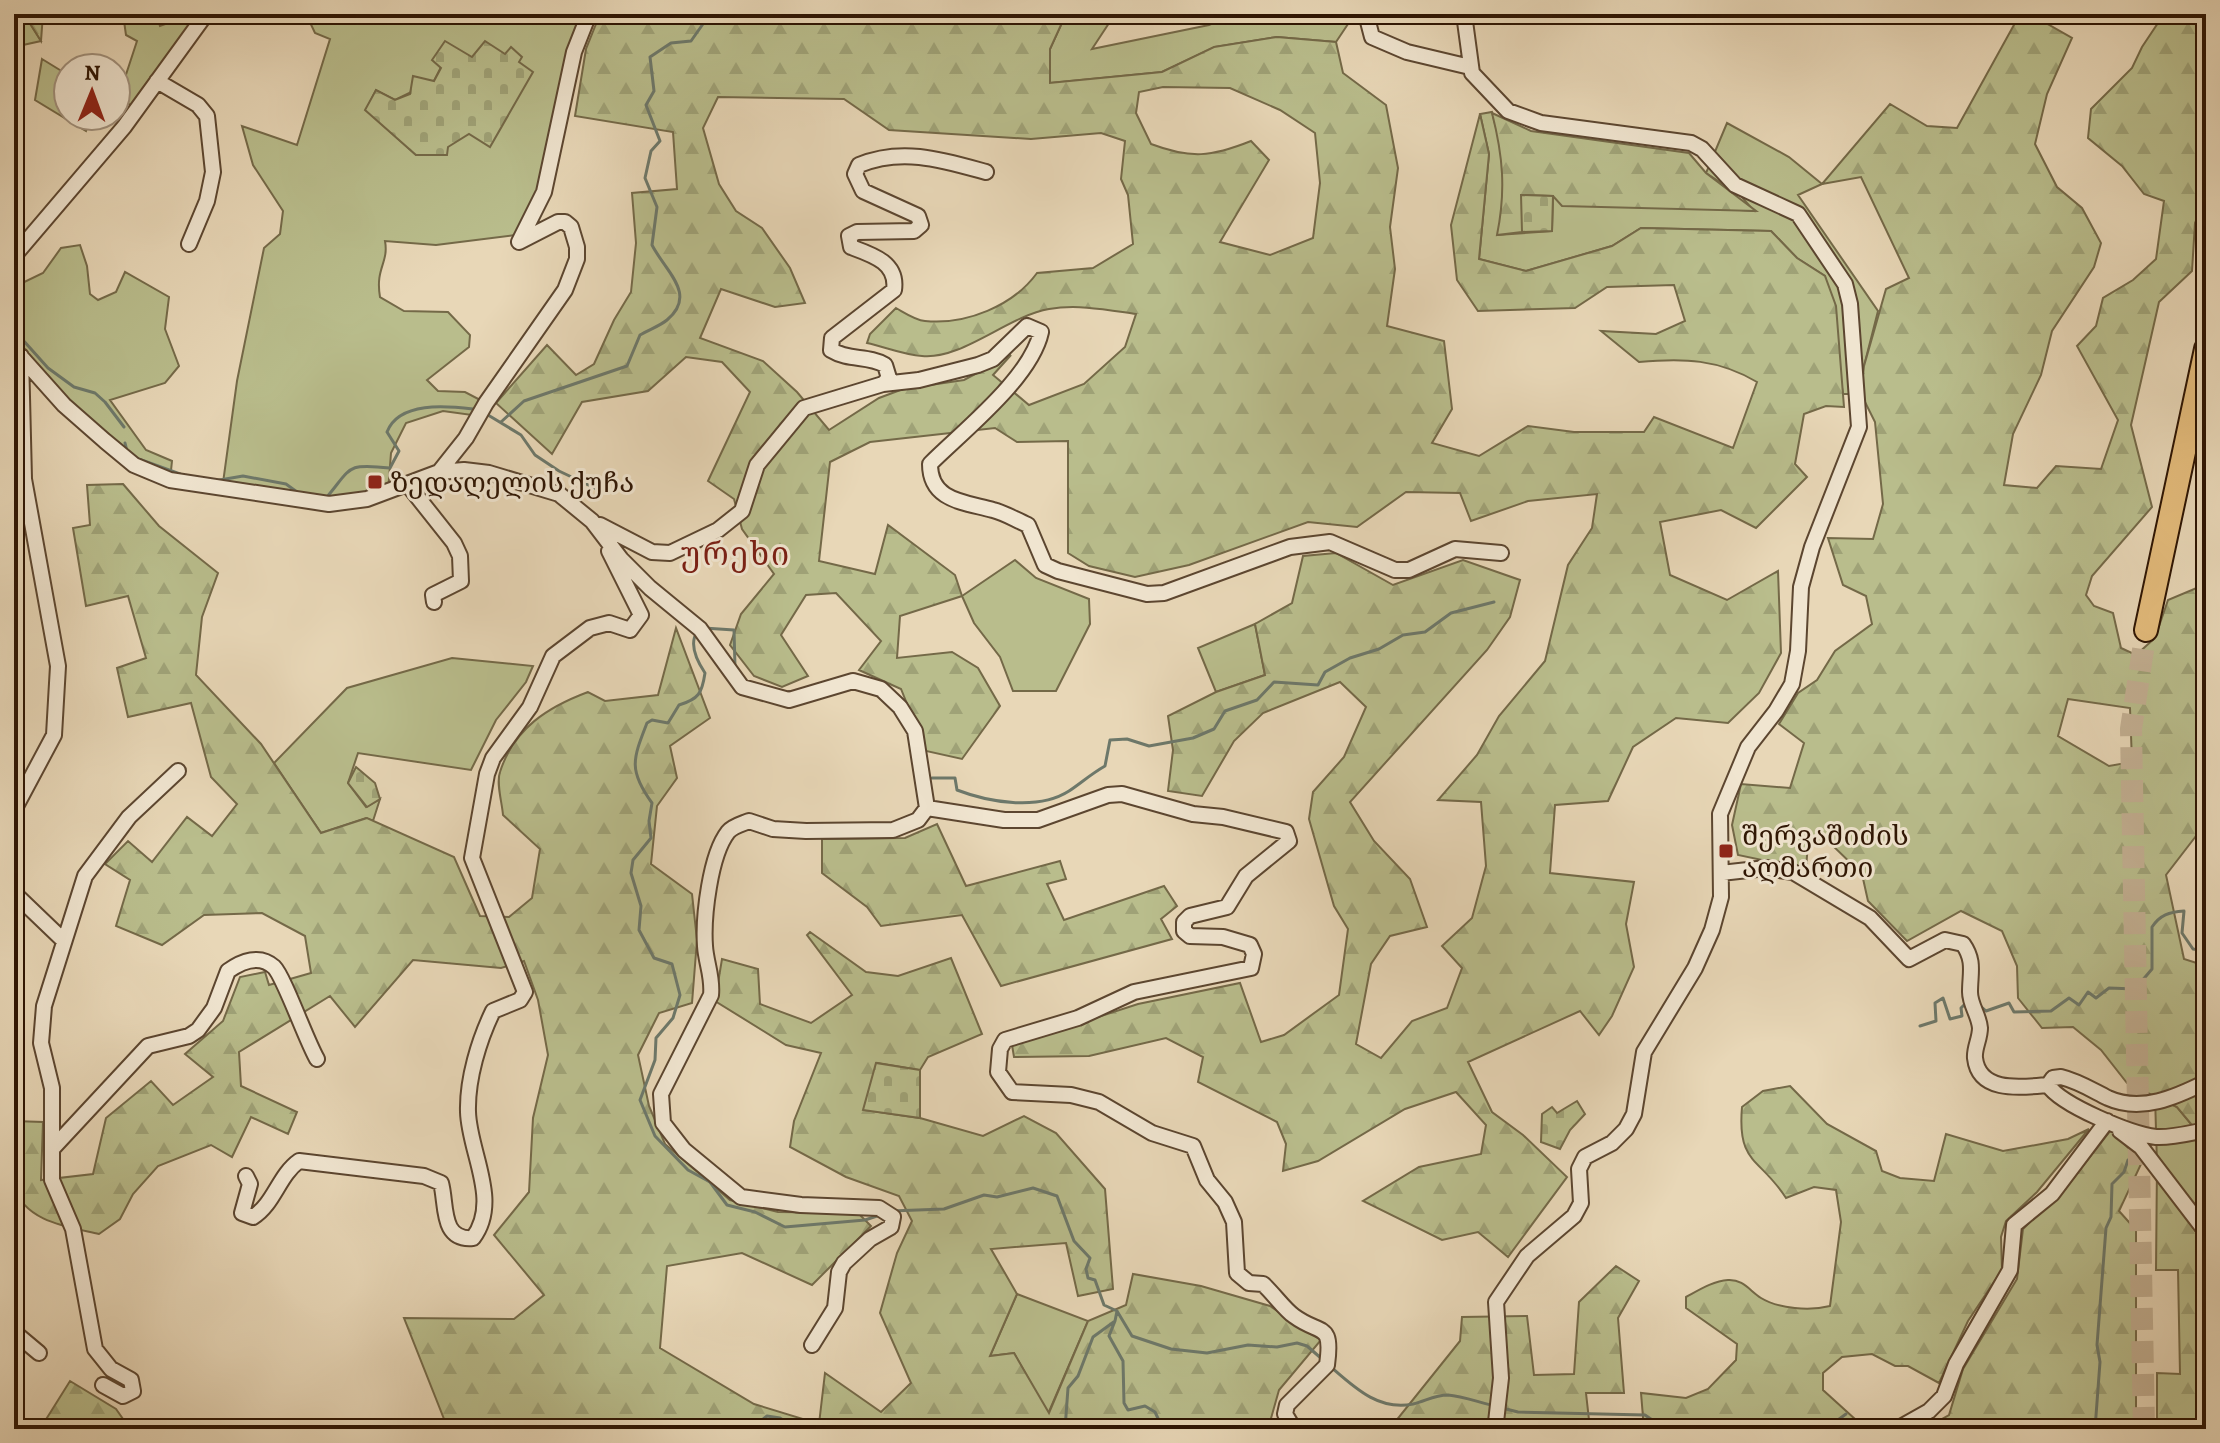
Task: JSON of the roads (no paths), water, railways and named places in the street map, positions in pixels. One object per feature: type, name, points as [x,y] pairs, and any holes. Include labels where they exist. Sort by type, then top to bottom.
[{"type":"highway","points":[[2146,630],[2206,349]]},
{"type":"street","points":[[14,256],[124,127],[206,14]]},
{"type":"street","points":[[439,472],[539,331],[565,290],[577,259],[574,234],[565,222],[558,222],[519,242],[544,192],[574,52],[589,14]]},
{"type":"street","points":[[1366,14],[1372,37],[1407,52],[1470,67]]},
{"type":"street","points":[[1464,14],[1470,67],[1483,87],[1508,111],[1541,123],[1691,143],[1702,149],[1735,185],[1798,214],[1820,242],[1849,293],[1859,427],[1801,587],[1798,651],[1792,684],[1748,747],[1720,814],[1718,910],[1695,968],[1644,1052],[1634,1114],[1626,1129],[1612,1143],[1585,1157],[1579,1169],[1581,1203],[1574,1216],[1527,1256],[1496,1302],[1501,1378],[1496,1422],[1490,1429]]},
{"type":"street","points":[[157,81],[198,105],[207,116],[213,172],[207,201],[189,244]]},
{"type":"street","points":[[883,384],[889,378],[885,365],[876,360],[844,358],[831,350],[832,338],[894,290],[895,279],[888,265],[851,247],[849,236],[857,232],[914,231],[921,225],[918,216],[863,191],[855,174],[859,165],[876,158],[909,156],[935,158],[986,172]]},
{"type":"street","points":[[597,527],[652,552],[670,553],[718,530],[742,511],[757,465],[804,408],[883,384],[919,380],[978,365],[993,359],[1027,326],[1041,332],[1037,351],[989,409],[930,464],[930,480],[938,490],[963,504],[996,511],[1028,525],[1045,565],[1128,591],[1164,593],[1278,551],[1311,543],[1330,542],[1348,547],[1395,570],[1409,570],[1455,549],[1501,553]]},
{"type":"street","points":[[14,810],[50,745],[58,692],[58,666],[24,479],[18,415],[18,352]]},
{"type":"street","points":[[18,352],[64,405],[105,441],[134,465],[170,480],[329,504],[367,499],[439,472],[489,473],[541,486],[559,494],[597,527],[621,559],[650,588],[701,630],[742,687],[789,700],[818,694],[853,681],[881,689],[900,707],[915,731],[927,808],[918,820],[893,830],[795,831],[773,829],[749,821],[730,829],[719,847],[712,876],[705,946],[712,980],[711,995],[661,1094],[663,1123],[684,1150],[741,1197],[801,1205],[879,1208],[893,1217],[891,1227],[870,1239],[844,1263],[839,1272],[835,1308],[812,1345]]},
{"type":"street","points":[[408,485],[460,556],[461,581],[437,590],[433,595],[434,602]]},
{"type":"street","points":[[246,1176],[250,1184],[242,1213],[253,1217],[266,1205],[290,1167],[299,1161],[424,1176],[441,1183],[445,1217],[452,1230],[465,1239],[473,1238],[478,1231],[483,1212],[483,1192],[469,1128],[471,1078],[493,1011],[520,1000],[525,992],[472,858],[477,825],[493,758],[530,707],[553,656],[590,628],[609,623],[630,630],[641,615],[635,597],[616,570],[597,527]]},
{"type":"street","points":[[103,1385],[123,1396],[133,1391],[131,1380],[104,1362],[91,1337],[73,1229],[52,1180],[52,1088],[41,1043],[47,989],[63,940],[76,913],[85,876],[129,817],[178,771]]},
{"type":"street","points":[[927,808],[1004,820],[1038,820],[1108,795],[1122,794],[1193,814],[1223,817],[1286,832],[1289,841],[1246,876],[1227,907],[1190,916],[1184,922],[1184,931],[1190,936],[1223,937],[1250,945],[1254,954],[1251,968],[1134,992],[1078,1018],[1005,1040],[1000,1049],[998,1072],[1012,1092],[1071,1095],[1099,1102],[1152,1133],[1193,1146],[1207,1180],[1225,1202],[1234,1222],[1237,1273],[1249,1283],[1263,1284],[1293,1316],[1322,1327],[1328,1336],[1327,1365],[1287,1405],[1285,1414],[1294,1429]]},
{"type":"street","points":[[1721,873],[1766,868],[1793,872],[1870,918],[1909,959],[1945,940],[1963,944],[1972,964],[1970,994],[1980,1031],[1975,1049],[1980,1073],[2001,1086],[2048,1085],[2057,1094],[2107,1121],[2141,1147],[2206,1232]]},
{"type":"street","points":[[14,893],[63,940]]},
{"type":"street","points":[[53,1148],[148,1046],[189,1036],[198,1030],[214,1008],[228,971],[251,960],[263,961],[278,973],[303,1035],[317,1059]]},
{"type":"street","points":[[2048,1085],[2053,1078],[2061,1077],[2111,1099],[2142,1104],[2174,1097],[2206,1082]]},
{"type":"street","points":[[2107,1121],[2154,1137],[2206,1130]]},
{"type":"street","points":[[1897,1429],[1939,1403],[1956,1364],[2010,1270],[2014,1225],[2052,1194],[2107,1121]]},
{"type":"street","points":[[14,1332],[39,1353]]},
{"type":"waterway","points":[[501,422],[524,401],[627,366],[640,335],[664,322],[676,310],[680,301],[676,282],[652,245],[657,207],[645,178],[651,151],[660,141],[646,105],[654,91],[650,57],[671,43],[691,41],[710,14]]},
{"type":"waterway","points":[[14,330],[48,368],[74,387],[95,393],[124,427]]},
{"type":"waterway","points":[[327,497],[351,469],[365,466],[390,468],[399,451],[387,432],[402,415],[425,408],[473,409]]},
{"type":"waterway","points":[[488,415],[521,435],[535,455],[559,471],[603,492]]},
{"type":"waterway","points":[[125,443],[127,451]]},
{"type":"waterway","points":[[136,458],[180,474]]},
{"type":"waterway","points":[[214,481],[243,476],[286,484],[297,492]]},
{"type":"waterway","points":[[932,778],[955,778],[957,790],[998,801],[1028,803],[1057,797],[1105,766],[1110,740],[1127,739],[1149,746],[1193,738],[1214,729],[1225,711],[1257,700],[1274,682],[1318,685],[1325,672],[1350,658],[1379,649],[1403,635],[1425,632],[1451,613],[1494,602]]},
{"type":"waterway","points":[[704,628],[734,630],[735,667]]},
{"type":"waterway","points":[[697,632],[694,647],[705,673],[701,690],[695,698],[679,705],[668,723],[652,720],[647,723],[636,755],[636,773],[652,803],[649,821],[651,838],[633,860],[631,873],[641,906],[639,930],[654,958],[672,964],[680,995],[673,1018],[656,1038],[655,1060],[640,1100],[655,1136],[688,1170],[710,1182],[727,1205],[755,1212],[785,1227],[865,1220],[880,1215]]},
{"type":"waterway","points":[[1977,1003],[1986,1011],[2009,1003],[2014,1012],[2051,1011],[2069,998],[2079,1005],[2088,992],[2096,998],[2109,988],[2135,989],[2152,969],[2152,927],[2162,917],[2174,912],[2184,911],[2182,933],[2193,949],[2206,951]]},
{"type":"waterway","points":[[1920,1026],[1936,1021],[1935,1003],[1943,998],[1950,1019],[1962,1016],[1961,1008],[1966,1003]]},
{"type":"waterway","points":[[2095,1429],[2100,1362],[2097,1345],[2106,1228],[2111,1217],[2112,1184],[2124,1172],[2128,1160]]},
{"type":"waterway","points":[[891,1211],[944,1209],[984,1195],[997,1197],[1033,1188],[1057,1196],[1074,1241],[1090,1258],[1086,1269],[1088,1278],[1095,1280],[1104,1305],[1117,1311],[1132,1336],[1171,1349],[1207,1353],[1248,1345],[1277,1347],[1297,1343],[1307,1346],[1322,1359]]},
{"type":"waterway","points":[[1065,1429],[1068,1388],[1078,1376],[1093,1337],[1115,1321],[1117,1311]]},
{"type":"waterway","points":[[1115,1321],[1109,1336],[1123,1361],[1124,1403],[1128,1410],[1145,1406],[1155,1412],[1163,1429]]},
{"type":"waterway","points":[[1331,1367],[1368,1396],[1389,1404],[1413,1404],[1448,1395],[1491,1405]]},
{"type":"waterway","points":[[1502,1408],[1518,1412],[1645,1415],[1664,1428],[1702,1426],[1723,1429]]},
{"type":"waterway","points":[[1815,1429],[1831,1425],[1846,1414]]},
{"type":"waterway","points":[[750,1429],[767,1416],[780,1418],[796,1429]]},
{"type":"waterway","points":[[1754,1429],[1773,1429]]},
{"type":"tunnel","points":[[2144,1429],[2131,729],[2146,630]]},
{"type":"place","name":"ზედაღელის ქუჩა","points":[[375,482]]},
{"type":"place","name":"შერვაშიძის აღმართი","points":[[1726,851]]},
{"type":"district","name":"ურეხი","points":[[736,554]]}]
